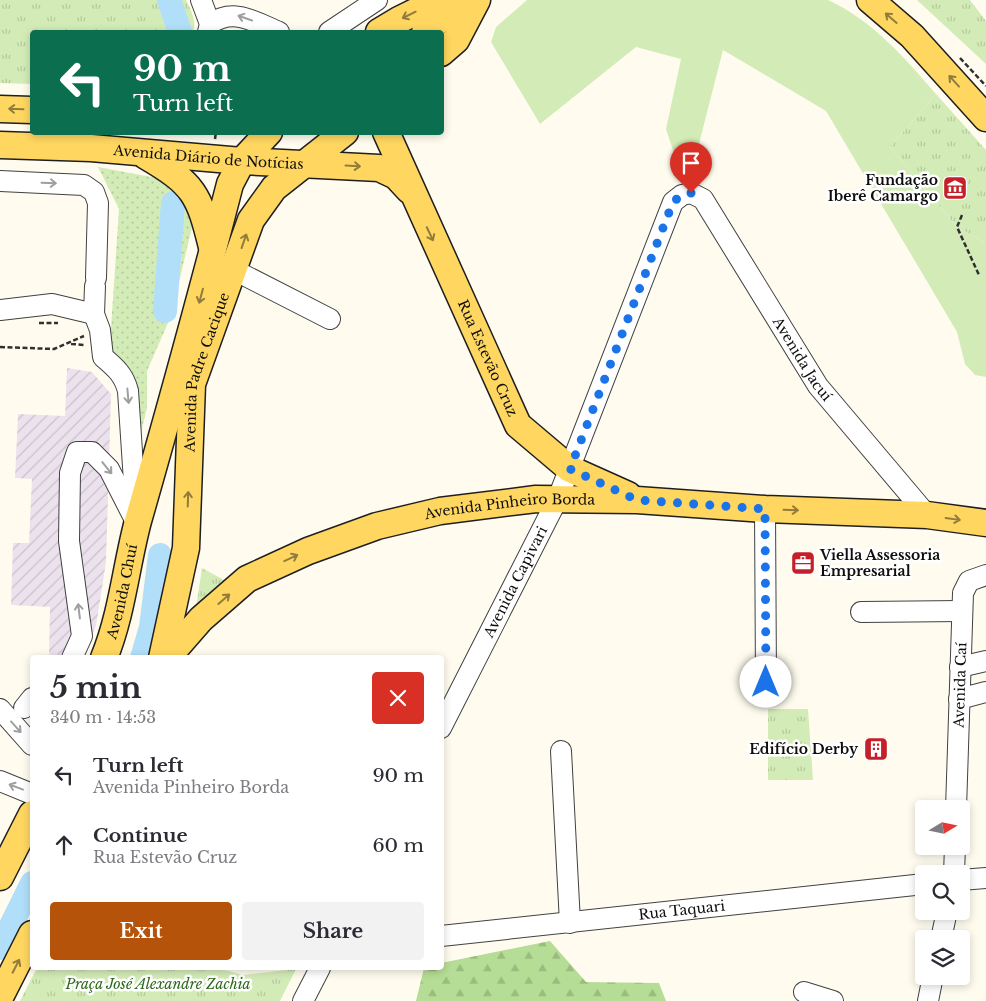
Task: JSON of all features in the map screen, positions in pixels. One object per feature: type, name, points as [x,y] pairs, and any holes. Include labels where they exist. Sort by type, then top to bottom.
[{"type":"main road","points":[[382,30],[439,0]]},
{"type":"main road","points":[[427,30],[464,0]]},
{"type":"main road","points":[[444,50],[456,40],[477,0]]},
{"type":"main road","points":[[870,0],[912,36],[986,118]]},
{"type":"main road","points":[[0,108],[30,110]]},
{"type":"main road","name":"Avenida Padre Cacique","points":[[137,524],[230,184],[242,161],[266,135]]},
{"type":"main road","name":"Avenida Padre Cacique","points":[[163,655],[186,548],[192,384],[252,220],[274,188],[341,135]]},
{"type":"main road","name":"Rua Estevão Cruz","points":[[387,135],[410,190],[518,425],[570,469],[637,500]]},
{"type":"main road","name":"Avenida Diário de Notícias","points":[[0,145],[91,148],[242,161],[378,168],[396,176],[410,190]]},
{"type":"main road","points":[[142,153],[178,175],[193,192],[204,214],[213,249]]},
{"type":"main road","name":"Avenida Pinheiro Borda","points":[[169,655],[201,619],[247,579],[308,551],[377,526],[440,511],[494,502],[558,498],[637,500],[765,509],[927,516],[986,524]]},
{"type":"main road","name":"Avenida Chuí","points":[[105,655],[122,601],[137,524]]},
{"type":"main road","points":[[2,868],[29,830]]},
{"type":"main road","points":[[0,997],[30,938]]},
{"type":"street","points":[[201,0],[209,28]]},
{"type":"street","points":[[332,30],[377,0]]},
{"type":"street","points":[[209,28],[218,18],[229,15],[241,16],[274,30]]},
{"type":"street","points":[[0,181],[84,185],[94,192],[98,203],[93,324]]},
{"type":"street","name":"Avenida Capivari","points":[[444,722],[558,498],[673,202],[682,195],[691,193]]},
{"type":"street","name":"Avenida Jacuí","points":[[691,193],[702,199],[818,386],[927,516]]},
{"type":"street","points":[[234,270],[330,319]]},
{"type":"street","points":[[0,310],[34,315],[52,304],[62,315],[93,324],[100,330],[103,357],[120,371],[127,386],[137,524]]},
{"type":"street","points":[[73,655],[82,636],[69,541],[70,473],[78,452],[92,452],[109,469],[137,524]]},
{"type":"street","points":[[765,509],[766,682]]},
{"type":"street","name":"Avenida Caí","points":[[956,800],[962,593],[969,581],[986,575]]},
{"type":"street","points":[[861,612],[962,611]]},
{"type":"street","points":[[960,667],[986,660]]},
{"type":"street","points":[[959,699],[986,692]]},
{"type":"street","points":[[0,709],[30,743]]},
{"type":"street","points":[[560,751],[570,923]]},
{"type":"street","points":[[0,781],[30,793]]},
{"type":"street","points":[[970,879],[986,878]]},
{"type":"street","name":"Rua Taquari","points":[[444,936],[915,885]]},
{"type":"street","points":[[303,1001],[319,970]]},
{"type":"street","points":[[928,1001],[931,985]]},
{"type":"street","points":[[804,992],[833,1001]]},
{"type":"path","points":[[962,215],[957,227],[978,275]]},
{"type":"path","points":[[34,315],[62,315]]},
{"type":"path","points":[[0,347],[54,349],[68,344],[93,324]]},
{"type":"path","points":[[68,344],[92,345]]},
{"type":"shaded area","points":[[67,368],[92,372],[111,394],[106,562],[96,626],[83,655],[49,655],[50,607],[11,605],[13,543],[29,543],[32,479],[15,478],[18,414],[65,416]]},
{"type":"green space","points":[[0,0],[186,0],[193,16],[194,30],[30,30],[30,84],[0,83]]},
{"type":"green space","points":[[527,0],[828,0],[844,8],[873,29],[899,53],[936,94],[890,147],[957,227],[986,243],[986,377],[975,375],[965,364],[957,332],[826,111],[723,50],[691,175],[681,174],[666,129],[681,59],[636,47],[540,124],[491,42],[496,27]]},
{"type":"green space","points":[[917,0],[970,0],[986,21],[986,64]]},
{"type":"green space","name":"Fundação Iberê Camargo","points":[[936,94],[986,150],[986,243],[957,227],[890,147]]},
{"type":"green space","points":[[98,167],[157,178],[183,199],[192,227],[171,316],[147,371],[147,408],[137,448],[109,358],[119,209]]},
{"type":"green space","points":[[202,568],[226,581],[196,608]]},
{"type":"green space","points":[[768,709],[808,709],[813,780],[768,780]]},
{"type":"green space","points":[[550,941],[586,982],[659,983],[666,1001],[416,1001],[424,970],[444,970],[444,962]]},
{"type":"green space","name":"Praça José Alexandre Zachia","points":[[36,970],[224,970],[243,975],[296,970],[280,1001],[20,1001]]},
{"type":"waterway","points":[[169,0],[179,30]]},
{"type":"waterway","points":[[165,311],[173,203]]},
{"type":"waterway","points":[[143,655],[151,627],[160,555]]},
{"type":"waterway","points":[[0,948],[30,887]]},
{"type":"place","name":"Fundação Iberê Camargo","points":[[955,188]]},
{"type":"place","name":"Viella Assessoria Empresarial","points":[[803,563]]},
{"type":"place","name":"Edifício Derby","points":[[876,749]]},
{"type":"route","points":[[691,193],[682,195],[673,202],[570,469],[637,500],[765,509],[766,682]]}]
